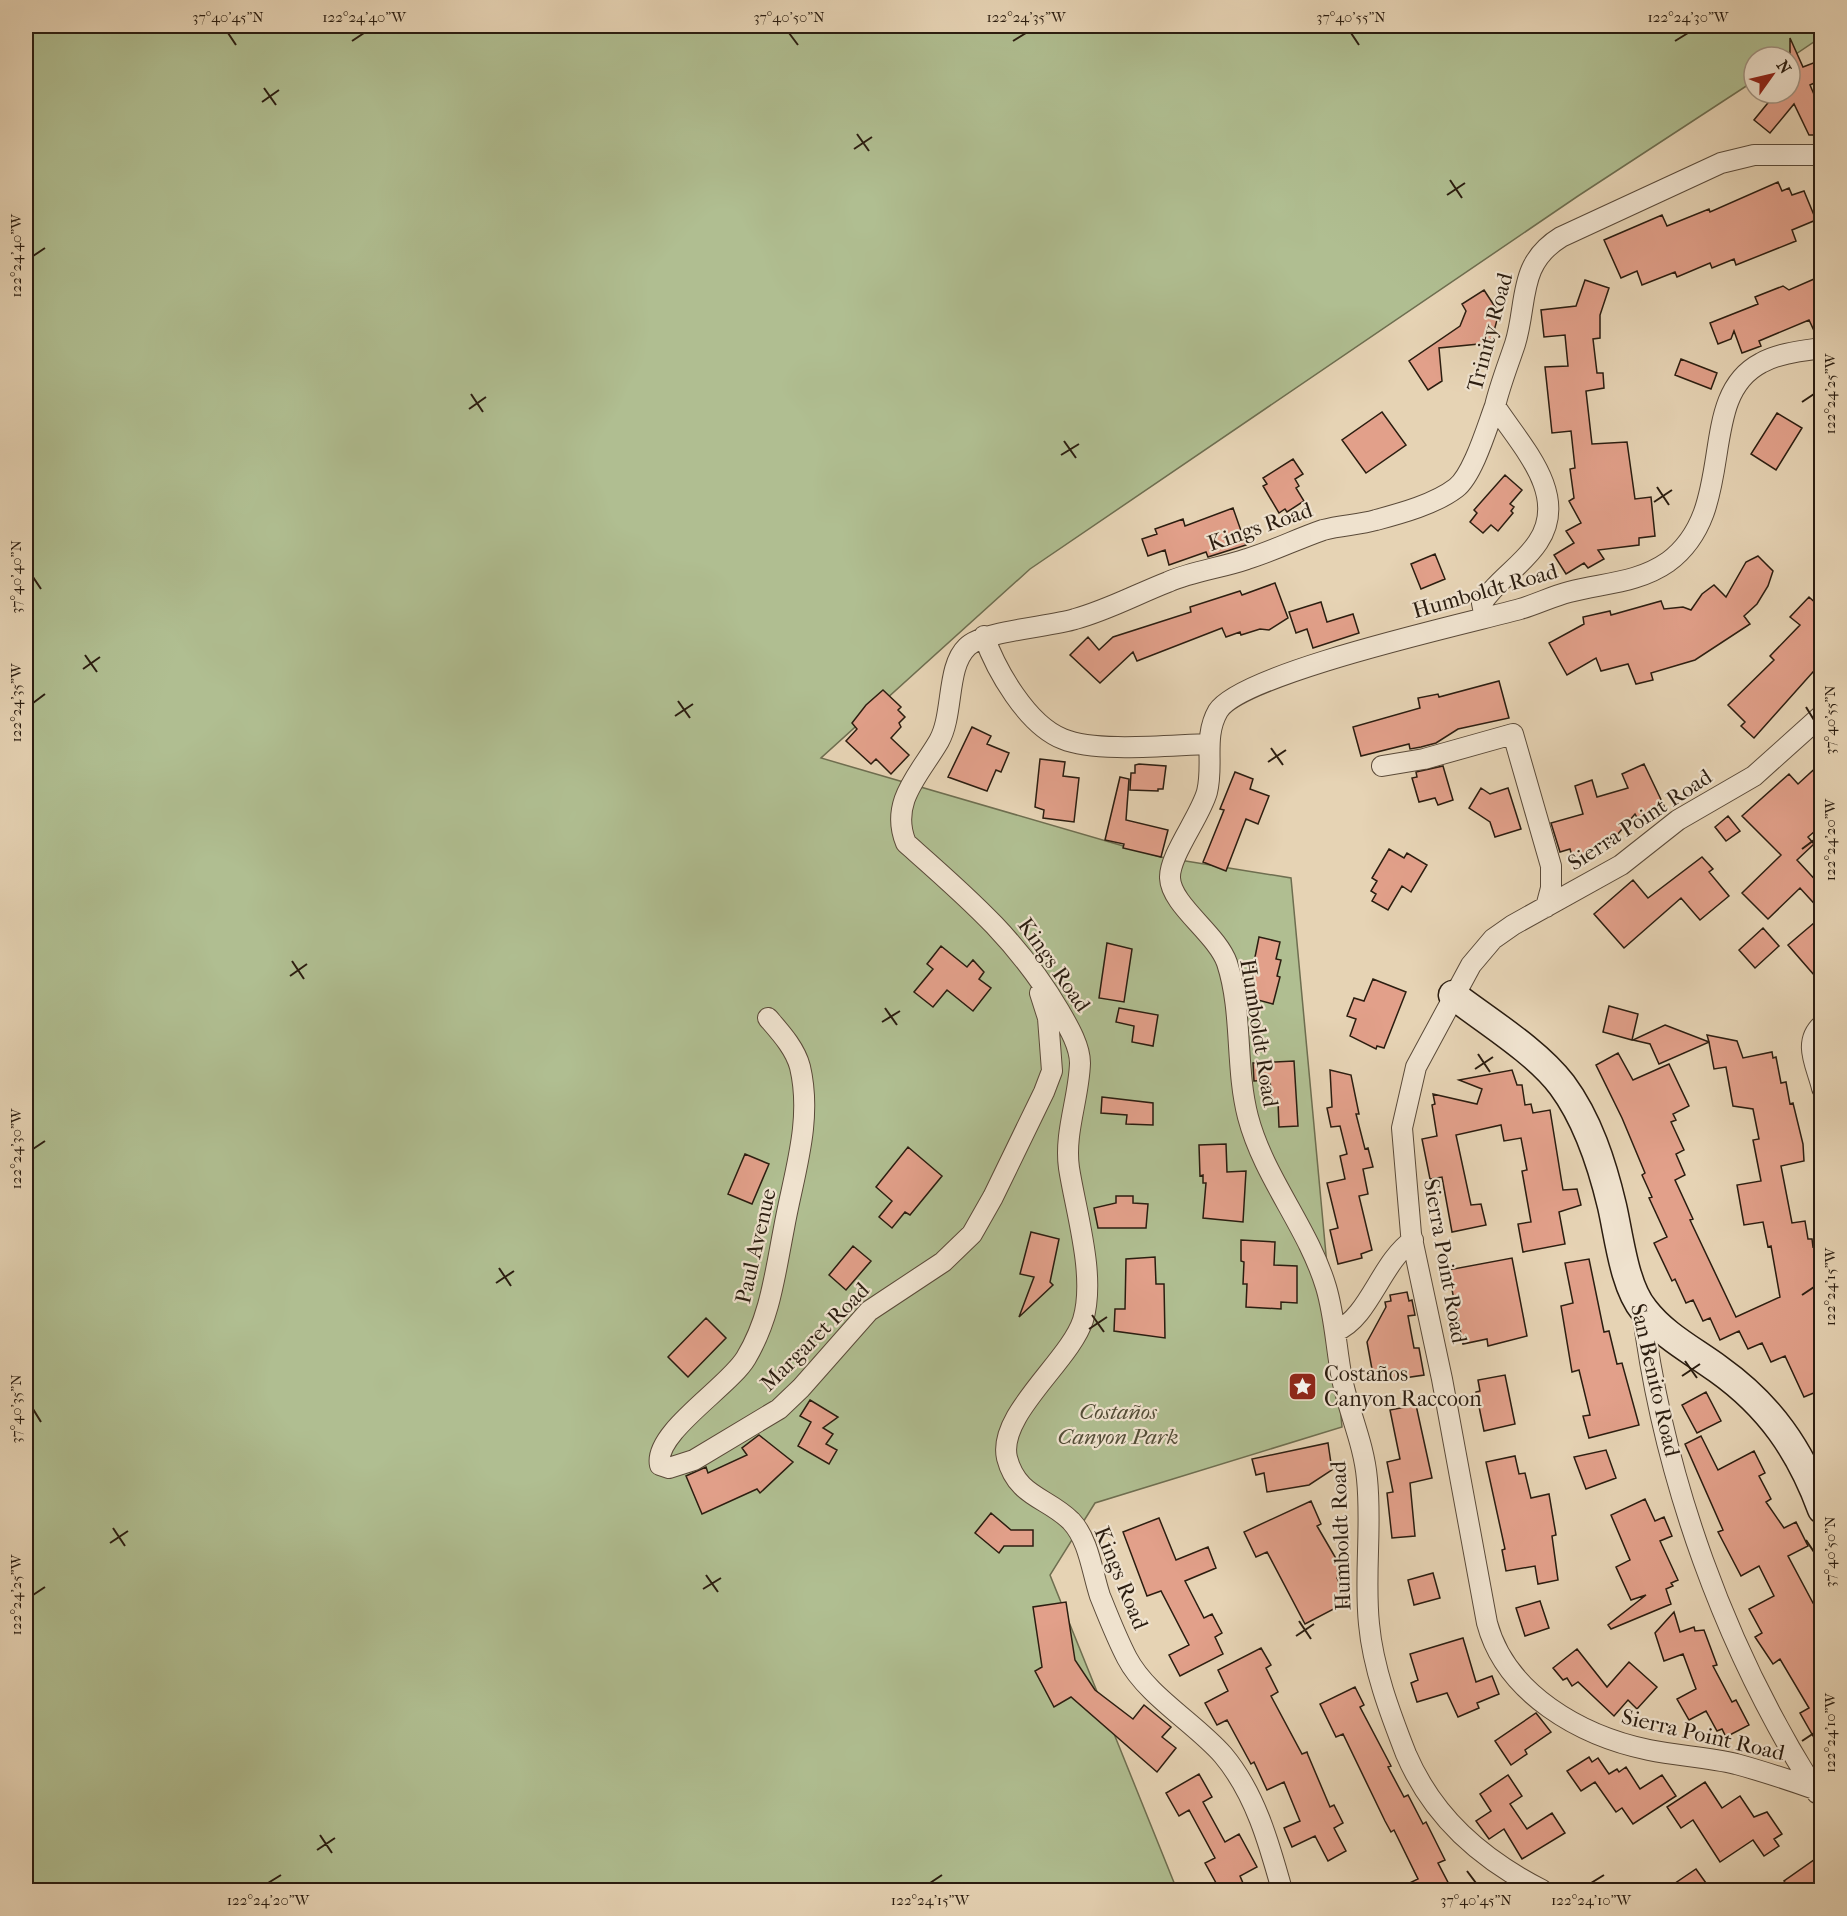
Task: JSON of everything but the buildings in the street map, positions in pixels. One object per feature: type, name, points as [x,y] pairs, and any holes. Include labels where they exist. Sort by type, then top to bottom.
[{"type":"street","name":"Trinity Road","points":[[1485,618],[1482,603],[1491,590],[1538,542],[1549,508],[1543,478],[1495,406],[1500,381],[1515,342],[1529,274],[1535,260],[1551,243],[1721,163],[1754,154],[1821,155]]},
{"type":"street","name":"Humboldt Road","points":[[1542,1890],[1517,1877],[1444,1818],[1428,1797],[1405,1751],[1382,1684],[1370,1636],[1364,1454],[1342,1381],[1336,1331],[1320,1268],[1270,1173],[1248,1119],[1234,997],[1225,957],[1180,900],[1170,880],[1173,863],[1207,793],[1209,735],[1221,707],[1248,689],[1354,652],[1485,618],[1572,591],[1624,582],[1651,572],[1672,558],[1690,540],[1705,515],[1724,410],[1739,382],[1748,371],[1772,358],[1821,348]]},
{"type":"street","name":"Kings Road","points":[[1282,1890],[1250,1794],[1223,1756],[1139,1675],[1128,1659],[1100,1595],[1084,1542],[1071,1522],[1024,1491],[1012,1472],[1006,1454],[1007,1431],[1082,1322],[1090,1280],[1067,1153],[1080,1061],[1070,1029],[1034,970],[985,912],[906,843],[900,827],[908,786],[940,740],[950,715],[956,663],[966,647],[984,636],[1018,632],[1074,620],[1170,581],[1248,559],[1336,526],[1375,521],[1438,499],[1458,487],[1472,464],[1495,406]]},
{"type":"street","points":[[984,636],[997,668],[1016,696],[1044,728],[1062,739],[1089,745],[1209,744]]},
{"type":"street","name":"Sierra Point Road","points":[[1818,1794],[1735,1764],[1649,1750],[1595,1733],[1546,1704],[1507,1668],[1495,1649],[1487,1623],[1442,1378],[1413,1240],[1402,1141],[1406,1106],[1416,1067],[1453,995],[1485,946],[1513,925],[1621,865],[1678,820],[1754,776],[1821,715]]},
{"type":"street","points":[[1382,766],[1424,759],[1513,734],[1551,866],[1551,888],[1546,907]]},
{"type":"street","points":[[1551,866],[1569,879],[1590,882]]},
{"type":"street","name":"Margaret Road","points":[[659,1458],[660,1465],[669,1468],[694,1460],[778,1409],[790,1400],[869,1311],[943,1262],[972,1234],[1024,1134],[1052,1071],[1048,1018],[1034,970]]},
{"type":"street","name":"San Benito Road","points":[[1453,995],[1540,1063],[1561,1084],[1578,1109],[1603,1171],[1626,1263],[1642,1308],[1652,1382],[1705,1564],[1768,1708],[1818,1794]]},
{"type":"street","name":"Paul Avenue","points":[[659,1458],[668,1438],[729,1381],[745,1361],[758,1336],[773,1293],[803,1134],[803,1107],[800,1066],[794,1053],[768,1018]]},
{"type":"street","points":[[1817,1031],[1812,1054],[1821,1088]]},
{"type":"street","points":[[1336,1331],[1350,1323],[1392,1258],[1413,1240]]},
{"type":"street","points":[[1642,1308],[1667,1335],[1731,1379],[1771,1417],[1803,1462],[1821,1509]]},
{"type":"green space","name":"Costaños Canyon Park","points":[[26,26],[1821,26],[1821,37],[1802,50],[1802,45],[1742,45],[1742,89],[1578,196],[1030,569],[821,758],[1161,857],[1291,878],[1342,1427],[1095,1503],[1050,1575],[1177,1890],[26,1890]]},
{"type":"place","name":"Costaños Canyon Raccoon","points":[[1303,1387]]}]
